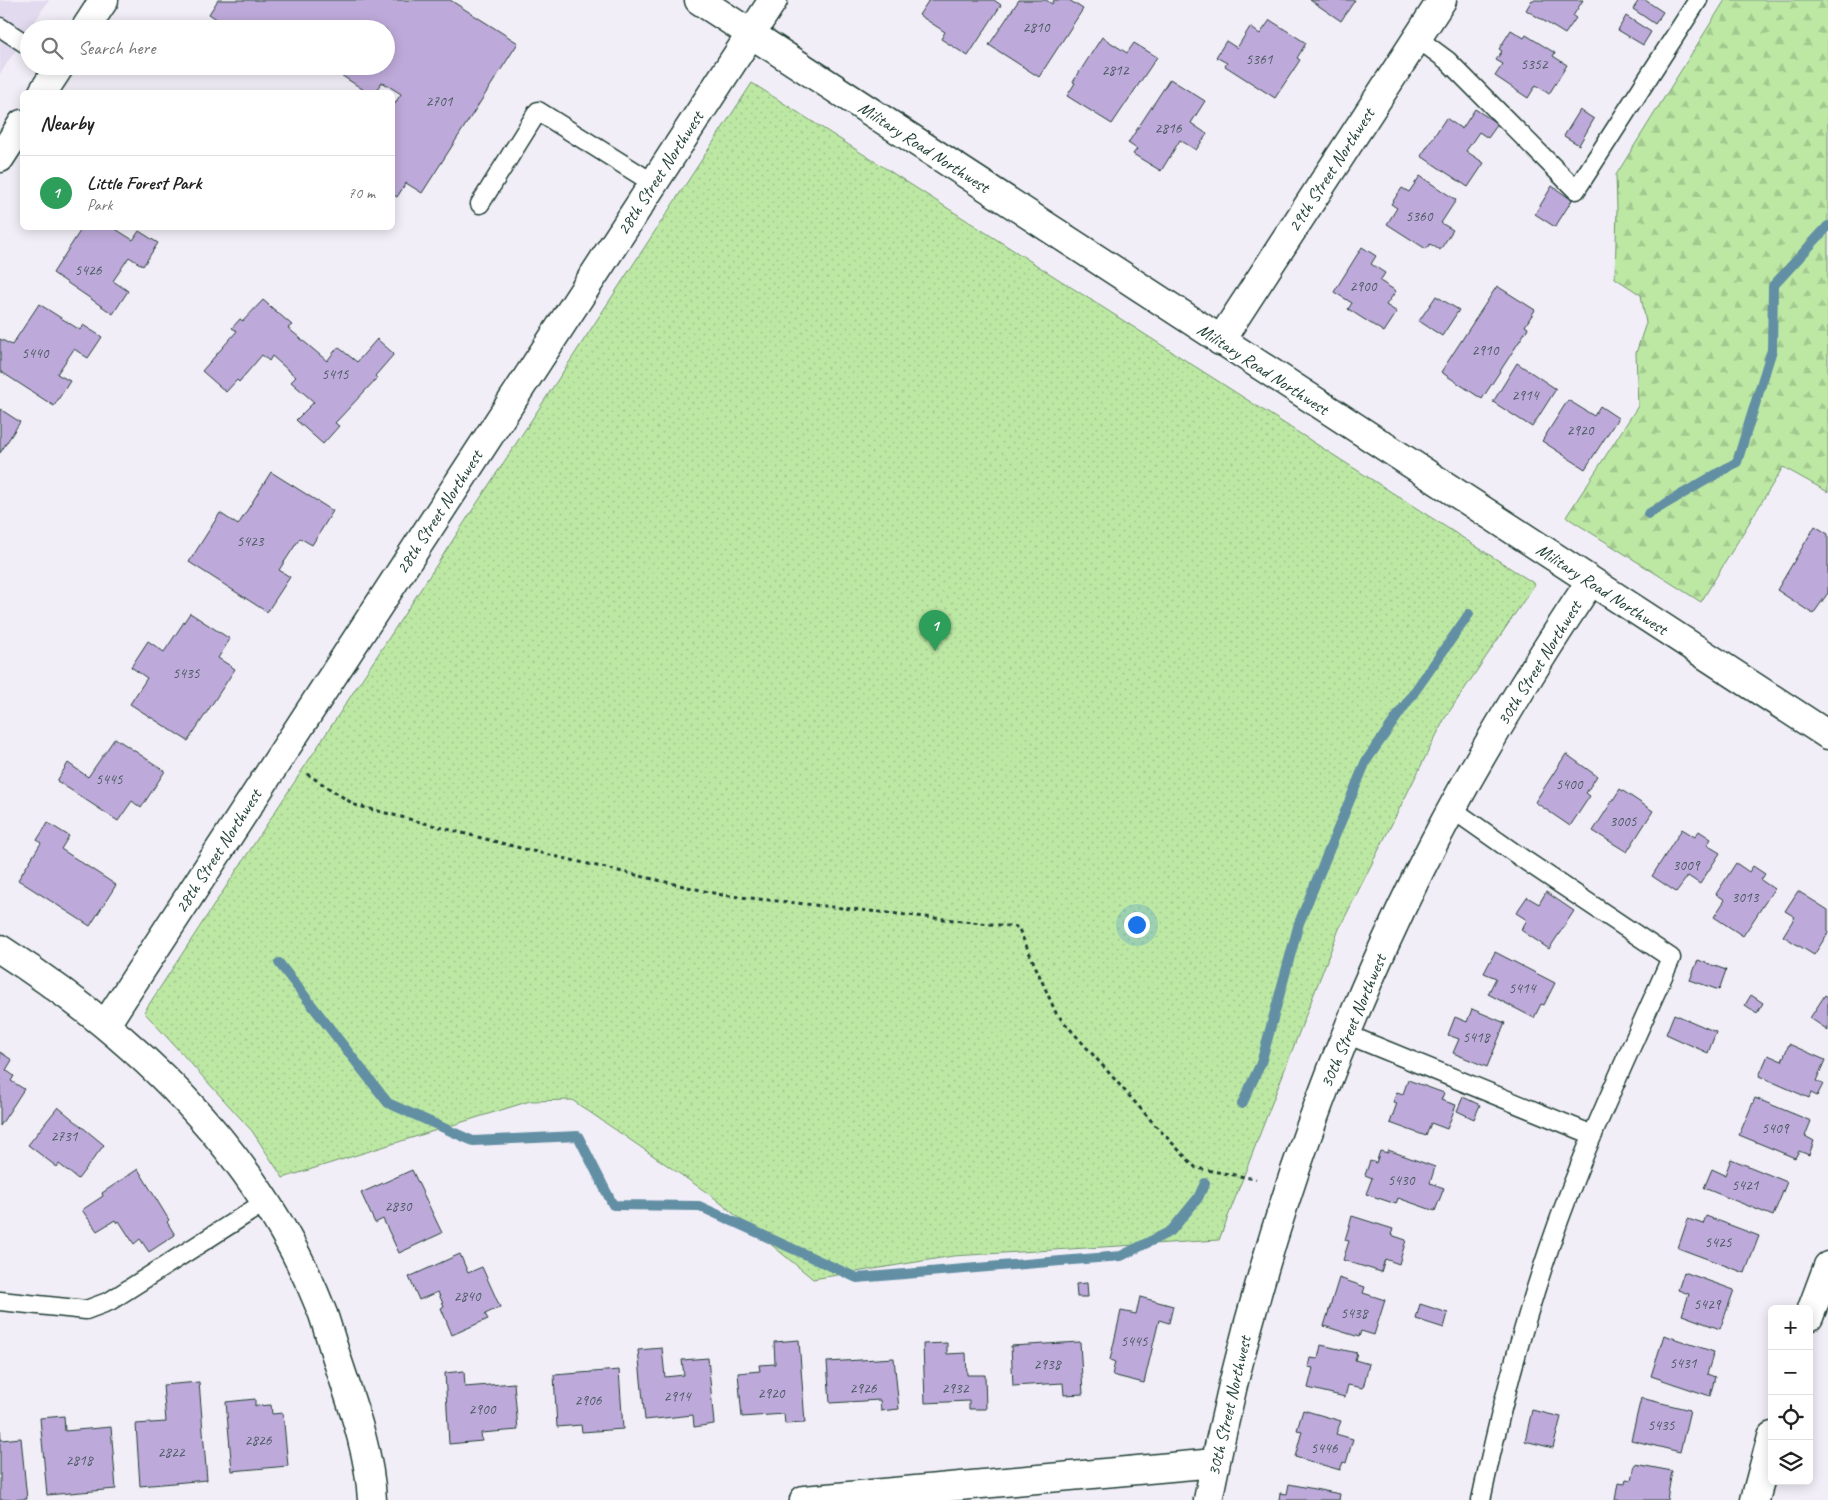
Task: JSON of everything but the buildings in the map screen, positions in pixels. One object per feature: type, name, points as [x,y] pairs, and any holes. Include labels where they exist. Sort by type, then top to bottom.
[{"type":"street","points":[[91,20],[104,0]]},
{"type":"street","name":"Military Road Northwest","points":[[699,0],[1590,582],[1828,735]]},
{"type":"street","name":"28th Street Northwest","points":[[106,1024],[772,0]]},
{"type":"street","name":"29th Street Northwest","points":[[1220,341],[1442,0]]},
{"type":"street","points":[[44,90],[54,75]]},
{"type":"street","points":[[0,158],[20,127]]},
{"type":"street","name":"30th Street Northwest","points":[[1208,1500],[1237,1367],[1264,1268],[1316,1111],[1346,1034],[1400,911],[1452,809],[1518,694],[1590,582]]},
{"type":"street","points":[[0,949],[106,1024],[146,1060],[214,1130],[265,1202],[294,1253],[322,1314],[363,1446],[372,1500]]},
{"type":"street","points":[[1813,1306],[1828,1266]]},
{"type":"street","points":[[1755,1500],[1771,1440]]},
{"type":"street","points":[[804,1500],[1215,1463]]},
{"type":"lane","points":[[1417,38],[1448,61],[1576,190],[1698,0]]},
{"type":"lane","points":[[0,28],[20,40]]},
{"type":"lane","points":[[480,204],[538,111],[653,183]]},
{"type":"lane","points":[[1452,809],[1671,958],[1581,1163],[1533,1296],[1492,1445],[1481,1500]]},
{"type":"lane","points":[[1346,1034],[1593,1135]]},
{"type":"lane","points":[[0,1301],[86,1310],[110,1301],[265,1202]]},
{"type":"path","points":[[280,756],[356,805],[524,850],[722,895],[1018,927],[1056,1013],[1155,1125],[1196,1168],[1256,1178]]},
{"type":"shaded area","points":[[0,0],[49,0],[36,20],[20,20],[20,44],[0,74]]},
{"type":"green space","points":[[1725,0],[1828,0],[1828,492],[1783,467],[1701,602],[1566,517],[1638,406],[1636,353],[1646,323],[1641,295],[1615,278],[1616,175]]},
{"type":"green space","points":[[752,83],[1535,584],[1445,718],[1339,929],[1219,1240],[953,1256],[813,1279],[712,1196],[572,1100],[530,1101],[283,1178],[252,1131],[144,1012]]},
{"type":"waterway","points":[[1648,514],[1737,462],[1772,350],[1773,286],[1828,226]]},
{"type":"waterway","points":[[1242,1104],[1261,1063],[1299,923],[1366,761],[1469,614]]},
{"type":"waterway","points":[[279,963],[388,1103],[473,1141],[578,1136],[613,1205],[699,1206],[857,1278],[1121,1256],[1171,1231],[1198,1198],[1205,1183]]},
{"type":"place","name":"Little Forest Park","points":[[935,651]]}]
